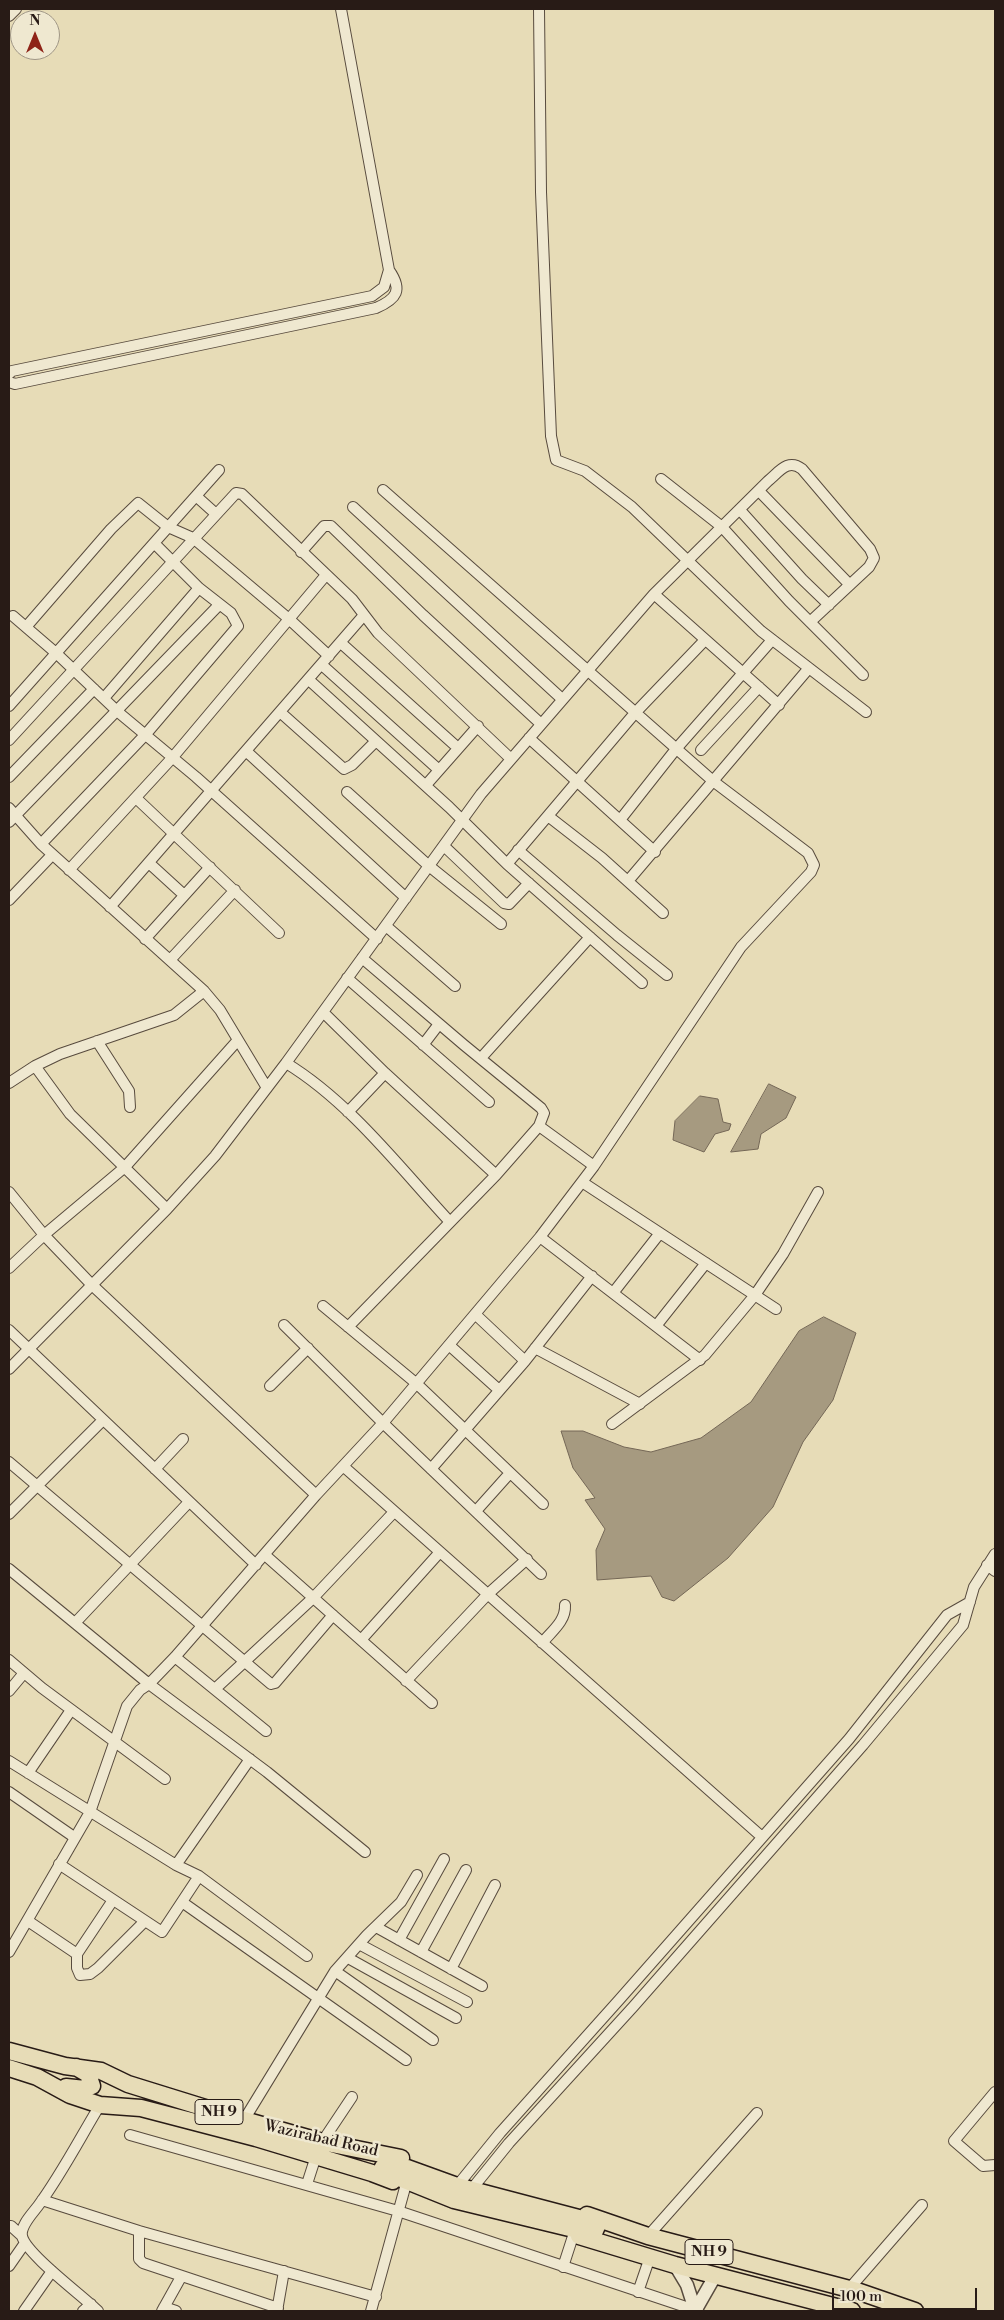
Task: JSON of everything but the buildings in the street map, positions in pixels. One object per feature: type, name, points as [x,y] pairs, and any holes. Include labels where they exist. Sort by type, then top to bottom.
[{"type":"highway","name":"Wazirabad Road","points":[[9,2051],[101,2071],[128,2084],[244,2120],[319,2149],[418,2182],[454,2200],[567,2225]]},
{"type":"highway","points":[[56,2086],[90,2088],[92,2082],[88,2074],[76,2067]]},
{"type":"highway","name":"Wazirabad Road","points":[[9,2068],[37,2076],[70,2095],[100,2105],[141,2108],[319,2149],[395,2156],[419,2168],[418,2182]]},
{"type":"highway","name":"Wazirabad Road","points":[[418,2182],[464,2188],[567,2225],[581,2237],[715,2276],[852,2311]]},
{"type":"highway","name":"Wazirabad Road","points":[[567,2225],[579,2213],[604,2219],[648,2236],[853,2290],[915,2311]]},
{"type":"street","points":[[9,16],[16,9]]},
{"type":"street","points":[[9,382],[15,384],[376,308],[392,299],[397,288],[395,279],[389,270],[341,9]]},
{"type":"street","points":[[539,9],[541,192],[551,436],[556,460],[585,471],[632,507],[772,640],[866,712]]},
{"type":"street","points":[[9,374],[12,371],[372,296],[379,292],[386,283],[389,270]]},
{"type":"street","points":[[379,292],[392,299]]},
{"type":"street","points":[[9,1369],[167,1209],[215,1156],[286,1063],[480,794],[654,594],[785,466],[796,465],[802,470],[872,553],[873,562],[810,622]]},
{"type":"street","points":[[9,706],[219,470]]},
{"type":"street","points":[[661,479],[722,527],[863,676]]},
{"type":"street","points":[[9,1952],[90,1812],[113,1741],[127,1706],[140,1690],[149,1684],[175,1656],[316,1495],[383,1423],[540,1237],[594,1166],[741,948],[811,872],[814,865],[808,853],[713,781],[383,490]]},
{"type":"street","points":[[759,491],[850,585]]},
{"type":"street","points":[[9,740],[232,496],[242,494],[352,599],[378,633],[511,759]]},
{"type":"street","points":[[196,496],[216,514]]},
{"type":"street","points":[[26,627],[111,529],[138,503],[168,527],[193,538],[289,619],[329,656]]},
{"type":"street","points":[[353,507],[562,699]]},
{"type":"street","points":[[740,510],[802,579],[829,605]]},
{"type":"street","points":[[301,552],[324,526],[331,526],[423,615],[541,724]]},
{"type":"street","points":[[40,844],[146,734],[238,626],[231,612],[199,588],[154,543]]},
{"type":"street","points":[[69,870],[173,757],[326,575]]},
{"type":"street","points":[[104,698],[199,588]]},
{"type":"street","points":[[654,594],[779,705]]},
{"type":"street","points":[[217,607],[118,712],[11,815],[52,855],[204,991],[220,1010],[267,1088]]},
{"type":"street","points":[[110,907],[213,792],[246,751],[364,615]]},
{"type":"street","points":[[13,616],[56,653],[118,712],[213,792],[376,939]]},
{"type":"street","points":[[507,864],[635,713],[705,640]]},
{"type":"street","points":[[620,820],[676,749],[772,640]]},
{"type":"street","points":[[341,643],[458,748]]},
{"type":"street","points":[[322,665],[439,770]]},
{"type":"street","points":[[628,881],[655,852],[809,668]]},
{"type":"street","points":[[309,680],[426,785],[507,864],[642,983]]},
{"type":"street","points":[[701,750],[759,687]]},
{"type":"street","points":[[9,777],[94,689]]},
{"type":"street","points":[[280,712],[344,768],[352,766],[376,741]]},
{"type":"street","points":[[426,785],[478,726]]},
{"type":"street","points":[[529,738],[655,852]]},
{"type":"street","points":[[246,751],[406,898]]},
{"type":"street","points":[[347,792],[429,866],[501,924]]},
{"type":"street","points":[[136,798],[279,933]]},
{"type":"street","points":[[548,816],[602,858],[663,913]]},
{"type":"street","points":[[444,846],[504,903],[509,904],[513,902],[529,883]]},
{"type":"street","points":[[518,850],[616,936],[666,975]]},
{"type":"street","points":[[9,900],[52,855]]},
{"type":"street","points":[[149,863],[184,895]]},
{"type":"street","points":[[145,938],[210,867]]},
{"type":"street","points":[[170,960],[235,890]]},
{"type":"street","points":[[386,926],[455,986]]},
{"type":"street","points":[[481,1058],[590,937]]},
{"type":"street","points":[[348,1327],[496,1175],[539,1126],[544,1113],[541,1108],[362,958]]},
{"type":"street","points":[[348,978],[489,1102]]},
{"type":"street","points":[[9,1083],[35,1066],[60,1054],[174,1015],[204,991]]},
{"type":"street","points":[[323,1012],[385,1073],[496,1175]]},
{"type":"street","points":[[423,1044],[439,1024]]},
{"type":"street","points":[[9,1268],[44,1235],[125,1167],[238,1040]]},
{"type":"street","points":[[98,1041],[128,1092],[130,1107]]},
{"type":"street","points":[[286,1063],[306,1076],[348,1112],[450,1222]]},
{"type":"street","points":[[35,1066],[70,1114],[167,1209]]},
{"type":"street","points":[[348,1112],[385,1073]]},
{"type":"street","points":[[539,1126],[594,1166]]},
{"type":"street","points":[[582,1182],[776,1309]]},
{"type":"street","points":[[9,1192],[44,1235],[91,1284],[316,1495]]},
{"type":"street","points":[[612,1424],[700,1360],[755,1295],[783,1254],[818,1192]]},
{"type":"street","points":[[613,1293],[660,1233]]},
{"type":"street","points":[[540,1237],[700,1360]]},
{"type":"street","points":[[656,1326],[706,1263]]},
{"type":"street","points":[[431,1469],[536,1348],[592,1276]]},
{"type":"street","points":[[323,1306],[417,1384],[543,1504]]},
{"type":"street","points":[[475,1314],[525,1361]]},
{"type":"street","points":[[284,1325],[541,1574]]},
{"type":"street","points":[[9,1330],[256,1565]]},
{"type":"street","points":[[449,1345],[499,1390]]},
{"type":"street","points":[[270,1386],[308,1348]]},
{"type":"street","points":[[536,1348],[640,1404]]},
{"type":"street","points":[[9,1514],[102,1420]]},
{"type":"street","points":[[154,1469],[183,1439]]},
{"type":"street","points":[[9,1462],[128,1565],[271,1684],[275,1683],[333,1615]]},
{"type":"street","points":[[343,1466],[762,1837]]},
{"type":"street","points":[[476,1511],[510,1473]]},
{"type":"street","points":[[75,1623],[189,1502]]},
{"type":"street","points":[[215,1689],[313,1598],[394,1512]]},
{"type":"street","points":[[361,1640],[440,1552]]},
{"type":"street","points":[[464,2188],[509,2143],[633,2007],[863,1745],[963,1625],[974,1588],[991,1568],[995,1554]]},
{"type":"street","points":[[265,1555],[432,1704]]},
{"type":"street","points":[[406,1680],[488,1594],[527,1559]]},
{"type":"street","points":[[9,1570],[149,1684],[250,1759],[365,1852]]},
{"type":"street","points":[[464,2188],[500,2133],[849,1739],[947,1614],[970,1602]]},
{"type":"street","points":[[542,1643],[562,1621],[566,1612],[565,1605]]},
{"type":"street","points":[[175,1656],[266,1731]]},
{"type":"street","points":[[9,1660],[71,1710],[165,1779]]},
{"type":"street","points":[[9,1691],[24,1673]]},
{"type":"street","points":[[28,1773],[71,1710]]},
{"type":"street","points":[[176,1865],[250,1759]]},
{"type":"street","points":[[9,1761],[176,1865],[199,1876],[308,1956]]},
{"type":"street","points":[[9,1792],[74,1837]]},
{"type":"street","points":[[399,1940],[444,1858]]},
{"type":"street","points":[[59,1864],[162,1932],[199,1876]]},
{"type":"street","points":[[421,1952],[466,1870]]},
{"type":"street","points":[[244,2120],[335,1971],[401,1902],[417,1875]]},
{"type":"street","points":[[727,1877],[737,1887]]},
{"type":"street","points":[[451,1969],[495,1885]]},
{"type":"street","points":[[113,1900],[77,1954],[77,1968],[80,1975],[90,1974],[145,1921]]},
{"type":"street","points":[[182,1902],[406,2060]]},
{"type":"street","points":[[28,1921],[77,1954]]},
{"type":"street","points":[[376,1927],[482,1986]]},
{"type":"street","points":[[359,1944],[467,2002]]},
{"type":"street","points":[[348,1958],[456,2018]]},
{"type":"street","points":[[335,1971],[433,2040]]},
{"type":"street","points":[[995,2092],[954,2141],[983,2166],[995,2165]]},
{"type":"street","points":[[307,2184],[319,2149],[352,2097]]},
{"type":"street","points":[[9,2266],[23,2240],[22,2229],[100,2105]]},
{"type":"street","points":[[648,2236],[758,2113]]},
{"type":"street","points":[[130,2135],[398,2211],[696,2311]]},
{"type":"street","points":[[371,2311],[398,2211],[418,2182]]},
{"type":"street","points":[[42,2200],[139,2231],[376,2297]]},
{"type":"street","points":[[853,2290],[922,2206]]},
{"type":"street","points":[[563,2266],[567,2225]]},
{"type":"street","points":[[9,2226],[12,2226],[52,2272],[87,2307],[98,2311]]},
{"type":"street","points":[[139,2231],[139,2259],[143,2263],[277,2309],[284,2271]]},
{"type":"street","points":[[638,2292],[650,2257]]},
{"type":"street","points":[[675,2265],[687,2285],[696,2311]]},
{"type":"street","points":[[24,2311],[52,2272]]},
{"type":"street","points":[[696,2311],[715,2276]]},
{"type":"street","points":[[176,2311],[163,2309],[181,2277]]},
{"type":"shaded area","points":[[769,1084],[796,1097],[786,1118],[761,1134],[758,1149],[731,1152]]},
{"type":"shaded area","points":[[700,1096],[718,1099],[723,1122],[731,1124],[729,1130],[715,1134],[704,1152],[673,1140],[675,1121]]},
{"type":"shaded area","points":[[824,1317],[856,1333],[833,1400],[803,1442],[773,1507],[728,1558],[674,1601],[662,1597],[651,1576],[597,1580],[596,1550],[605,1529],[585,1500],[595,1498],[573,1468],[561,1431],[583,1431],[624,1447],[651,1452],[701,1438],[751,1402],[799,1331]]}]
